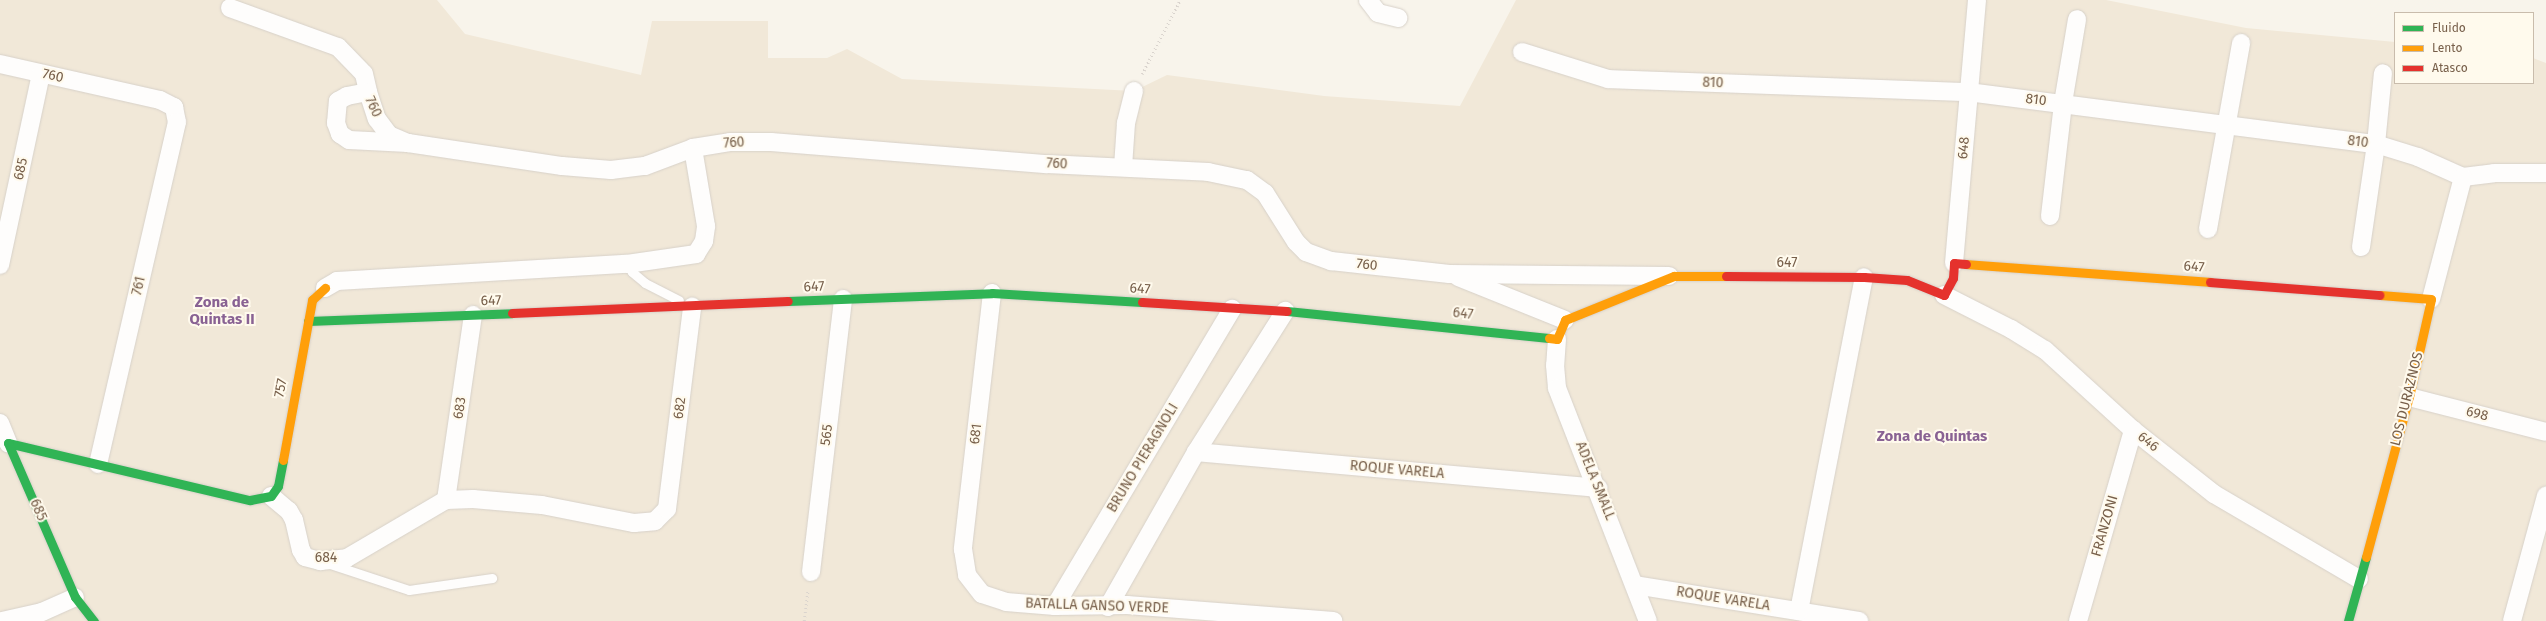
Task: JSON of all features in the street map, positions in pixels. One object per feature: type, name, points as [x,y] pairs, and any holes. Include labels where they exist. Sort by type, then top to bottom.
[{"type":"street","points":[[1368,0],[1378,13],[1398,18]]},
{"type":"street","name":"648","points":[[1944,295],[1953,278],[1977,0]]},
{"type":"street","points":[[227,4],[338,47],[364,74],[368,92]]},
{"type":"street","points":[[2050,216],[2063,103],[2077,19]]},
{"type":"street","points":[[2208,228],[2241,43]]},
{"type":"street","name":"810","points":[[1522,52],[1608,79],[1968,92],[2376,144],[2418,157],[2464,177]]},
{"type":"street","name":"760","points":[[0,64],[160,100],[174,107]]},
{"type":"street","points":[[2360,247],[2376,144],[2383,73]]},
{"type":"street","name":"685","points":[[0,264],[6,216],[42,74]]},
{"type":"street","points":[[1123,167],[1126,123],[1134,91]]},
{"type":"street","name":"760","points":[[408,143],[389,135],[377,119],[368,92],[347,96],[338,101],[336,122],[340,134],[349,140],[408,143],[562,166],[611,170],[645,166],[692,148],[730,142],[771,142],[1208,172],[1247,180],[1265,193],[1296,242],[1306,252],[1331,261],[1449,274],[1674,276]]},
{"type":"street","name":"761","points":[[98,464],[177,122],[174,107]]},
{"type":"street","points":[[325,288],[338,281],[627,264],[696,254],[704,241],[706,226],[692,148]]},
{"type":"street","points":[[2464,177],[2494,173],[2546,173]]},
{"type":"street","name":"LOS DURAZNOS","points":[[2348,621],[2409,397],[2431,299],[2464,177]]},
{"type":"street","name":"647","points":[[1954,263],[2431,299]]},
{"type":"street","points":[[1449,274],[1564,320],[1557,339]]},
{"type":"street","name":"647","points":[[1564,320],[1674,276],[1864,277],[1907,280],[1944,295]]},
{"type":"street","points":[[1799,612],[1864,277]]},
{"type":"street","name":"757","points":[[271,496],[278,486],[312,300],[325,288]]},
{"type":"street","name":"647","points":[[308,321],[692,307],[992,293],[1232,309],[1285,310],[1557,339]]},
{"type":"street","name":"681","points":[[967,575],[963,549],[992,293]]},
{"type":"street","name":"646","points":[[1944,295],[2011,329],[2045,350],[2133,430],[2214,494],[2359,579]]},
{"type":"street","name":"565","points":[[811,572],[843,299]]},
{"type":"street","name":"682","points":[[667,509],[692,307]]},
{"type":"street","name":"BRUNO PIERAGNOLI","points":[[1055,606],[1232,309]]},
{"type":"street","points":[[1108,607],[1196,452],[1285,310]]},
{"type":"street","name":"683","points":[[446,500],[473,315]]},
{"type":"street","name":"ADELA SMALL","points":[[1557,339],[1555,365],[1558,388],[1598,488],[1648,621]]},
{"type":"street","name":"698","points":[[2409,397],[2546,432]]},
{"type":"street","name":"685","points":[[0,424],[75,597],[94,621]]},
{"type":"street","name":"FRANZONI","points":[[2078,621],[2133,430]]},
{"type":"street","points":[[8,443],[250,500],[271,496]]},
{"type":"street","name":"ROQUE VARELA","points":[[1196,452],[1598,488]]},
{"type":"street","name":"684","points":[[271,496],[289,511],[294,520],[301,550],[305,557],[320,561],[347,558],[446,500],[473,499],[542,505],[634,523],[655,521],[667,509]]},
{"type":"street","points":[[2512,621],[2546,496]]},
{"type":"street","name":"BATALLA GANSO VERDE","points":[[967,575],[982,594],[1006,602],[1055,606],[1108,607],[1127,605],[1333,621]]},
{"type":"street","name":"ROQUE VARELA","points":[[1635,585],[1859,621]]},
{"type":"street","points":[[2,621],[42,612],[75,597]]},
{"type":"lane","points":[[627,264],[632,272],[645,283],[692,307]]},
{"type":"lane","points":[[320,561],[409,590],[492,578]]},
{"type":"path","points":[[1134,91],[1180,0]]},
{"type":"path","points":[[804,621],[811,572]]},
{"type":"shaded area","points":[[0,0],[437,0],[465,34],[641,75],[652,21],[768,21],[768,58],[827,58],[847,49],[902,79],[1134,91],[1167,75],[1324,96],[1460,106],[1516,0],[2106,0],[2246,28],[2394,42],[2394,84],[2534,84],[2534,58],[2546,63],[2546,621],[0,621]]},
{"type":"traffic: fast","points":[[788,301],[992,293],[1142,302]]},
{"type":"traffic: fast","points":[[1287,311],[1549,338]]},
{"type":"traffic: fast","points":[[308,321],[512,313]]},
{"type":"traffic: fast","points":[[8,443],[250,500],[271,496],[278,486],[283,460]]},
{"type":"traffic: fast","points":[[8,443],[75,597],[94,621]]},
{"type":"traffic: fast","points":[[2348,621],[2366,557]]},
{"type":"traffic: slow","points":[[1966,264],[2210,282]]},
{"type":"traffic: slow","points":[[1549,338],[1557,339],[1565,320],[1674,276],[1726,276]]},
{"type":"traffic: slow","points":[[283,460],[312,300],[325,288]]},
{"type":"traffic: slow","points":[[2366,557],[2409,397],[2431,299],[2380,295]]},
{"type":"traffic: jam","points":[[1726,276],[1864,277],[1907,280],[1944,295],[1953,278],[1954,263],[1966,264]]},
{"type":"traffic: jam","points":[[2210,282],[2380,295]]},
{"type":"traffic: jam","points":[[512,313],[788,301]]},
{"type":"traffic: jam","points":[[1142,302],[1287,311]]},
{"type":"district","name":"Zona de Quintas II","points":[[222,310]]},
{"type":"district","name":"Zona de Quintas","points":[[1932,437]]}]
